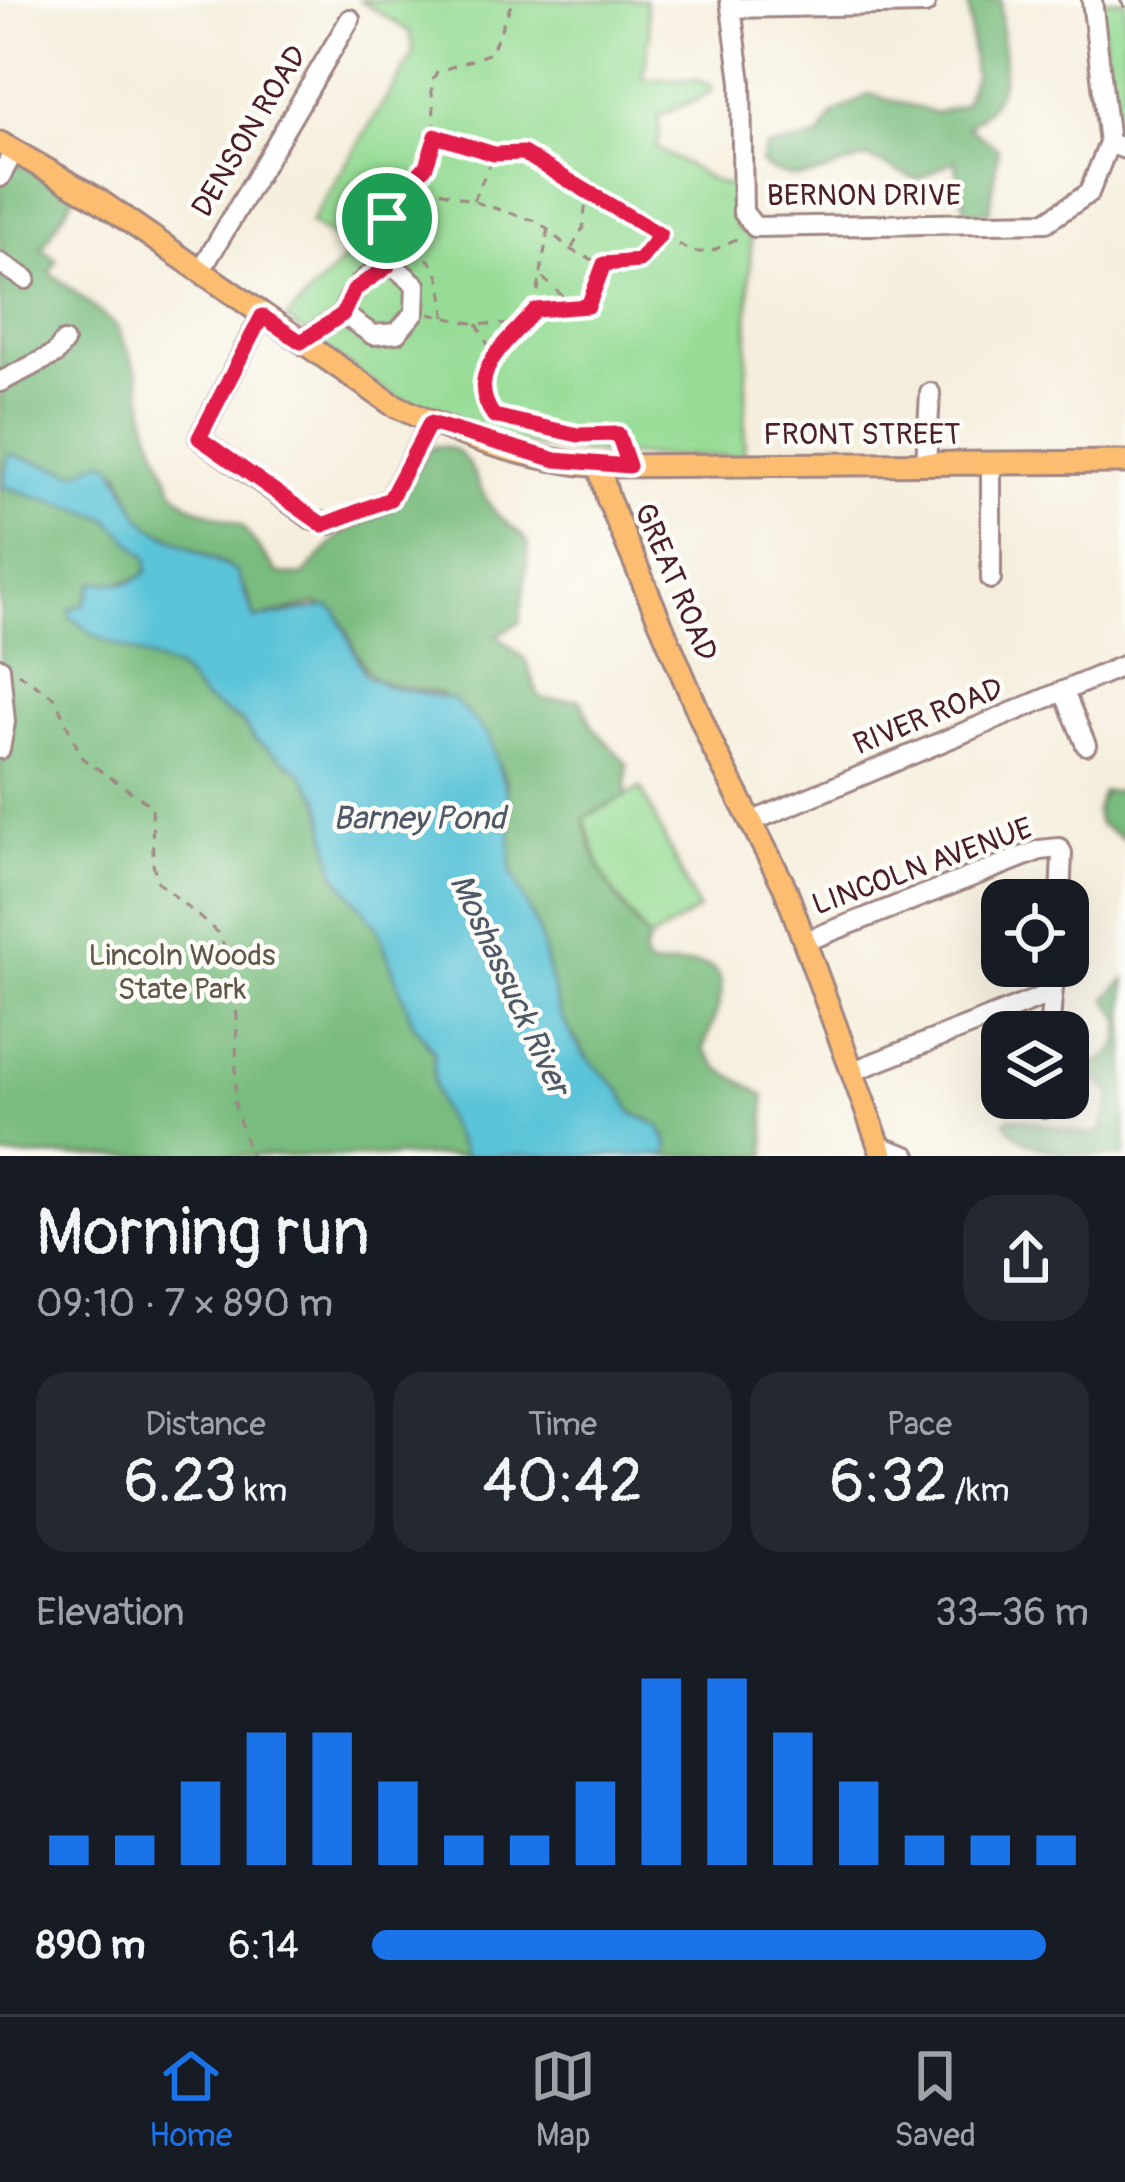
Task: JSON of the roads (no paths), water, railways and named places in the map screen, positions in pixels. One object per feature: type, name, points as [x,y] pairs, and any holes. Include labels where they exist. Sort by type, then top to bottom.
[{"type":"main road","points":[[7,147],[80,188],[262,316],[430,423],[556,460],[599,466]]},
{"type":"main road","name":"FRONT STREET","points":[[599,466],[1125,462]]},
{"type":"main road","name":"GREAT ROAD","points":[[599,466],[608,499],[688,687],[806,941],[881,1151]]},
{"type":"street","points":[[1092,0],[1117,146]]},
{"type":"street","points":[[731,4],[925,4]]},
{"type":"street","name":"BERNON DRIVE","points":[[731,4],[741,82],[743,212],[748,223],[1033,224],[1060,216],[1089,194],[1117,146]]},
{"type":"street","name":"DENSON ROAD","points":[[200,272],[350,20]]},
{"type":"street","points":[[0,177],[7,147]]},
{"type":"street","points":[[0,263],[26,278]]},
{"type":"street","points":[[301,342],[343,314],[354,290],[388,266],[413,279],[418,292],[415,312],[404,330],[381,336],[362,330],[343,314]]},
{"type":"street","points":[[262,316],[199,438],[313,520],[330,524],[390,499],[430,423]]},
{"type":"street","points":[[0,382],[55,354],[64,342]]},
{"type":"street","points":[[926,464],[929,392]]},
{"type":"street","points":[[991,463],[991,580]]},
{"type":"street","name":"RIVER ROAD","points":[[753,821],[1125,664]]},
{"type":"street","points":[[0,749],[6,668]]},
{"type":"street","points":[[1064,692],[1086,745]]},
{"type":"street","name":"LINCOLN AVENUE","points":[[806,941],[1028,853],[1060,848],[1060,879]]},
{"type":"street","points":[[1051,1011],[1052,987]]},
{"type":"street","points":[[851,1072],[1052,993]]},
{"type":"street","points":[[881,1151],[907,1156]]},
{"type":"water","name":"Barney Pond","points":[[9,454],[77,473],[101,461],[112,463],[140,516],[152,528],[237,572],[255,619],[328,606],[337,612],[365,675],[387,686],[454,700],[489,736],[510,803],[511,872],[538,930],[559,1013],[583,1054],[622,1092],[632,1113],[659,1126],[669,1145],[667,1156],[466,1156],[436,1095],[435,1054],[413,1023],[377,927],[335,873],[320,799],[300,771],[255,740],[241,721],[205,700],[179,670],[97,637],[70,617],[70,609],[85,604],[93,583],[133,581],[147,571],[147,558],[107,518],[2,486]]},
{"type":"park label","name":"Lincoln Woods State Park","points":[[182,972]]},
{"type":"water label","name":"Moshassuck River","points":[[511,984]]}]
